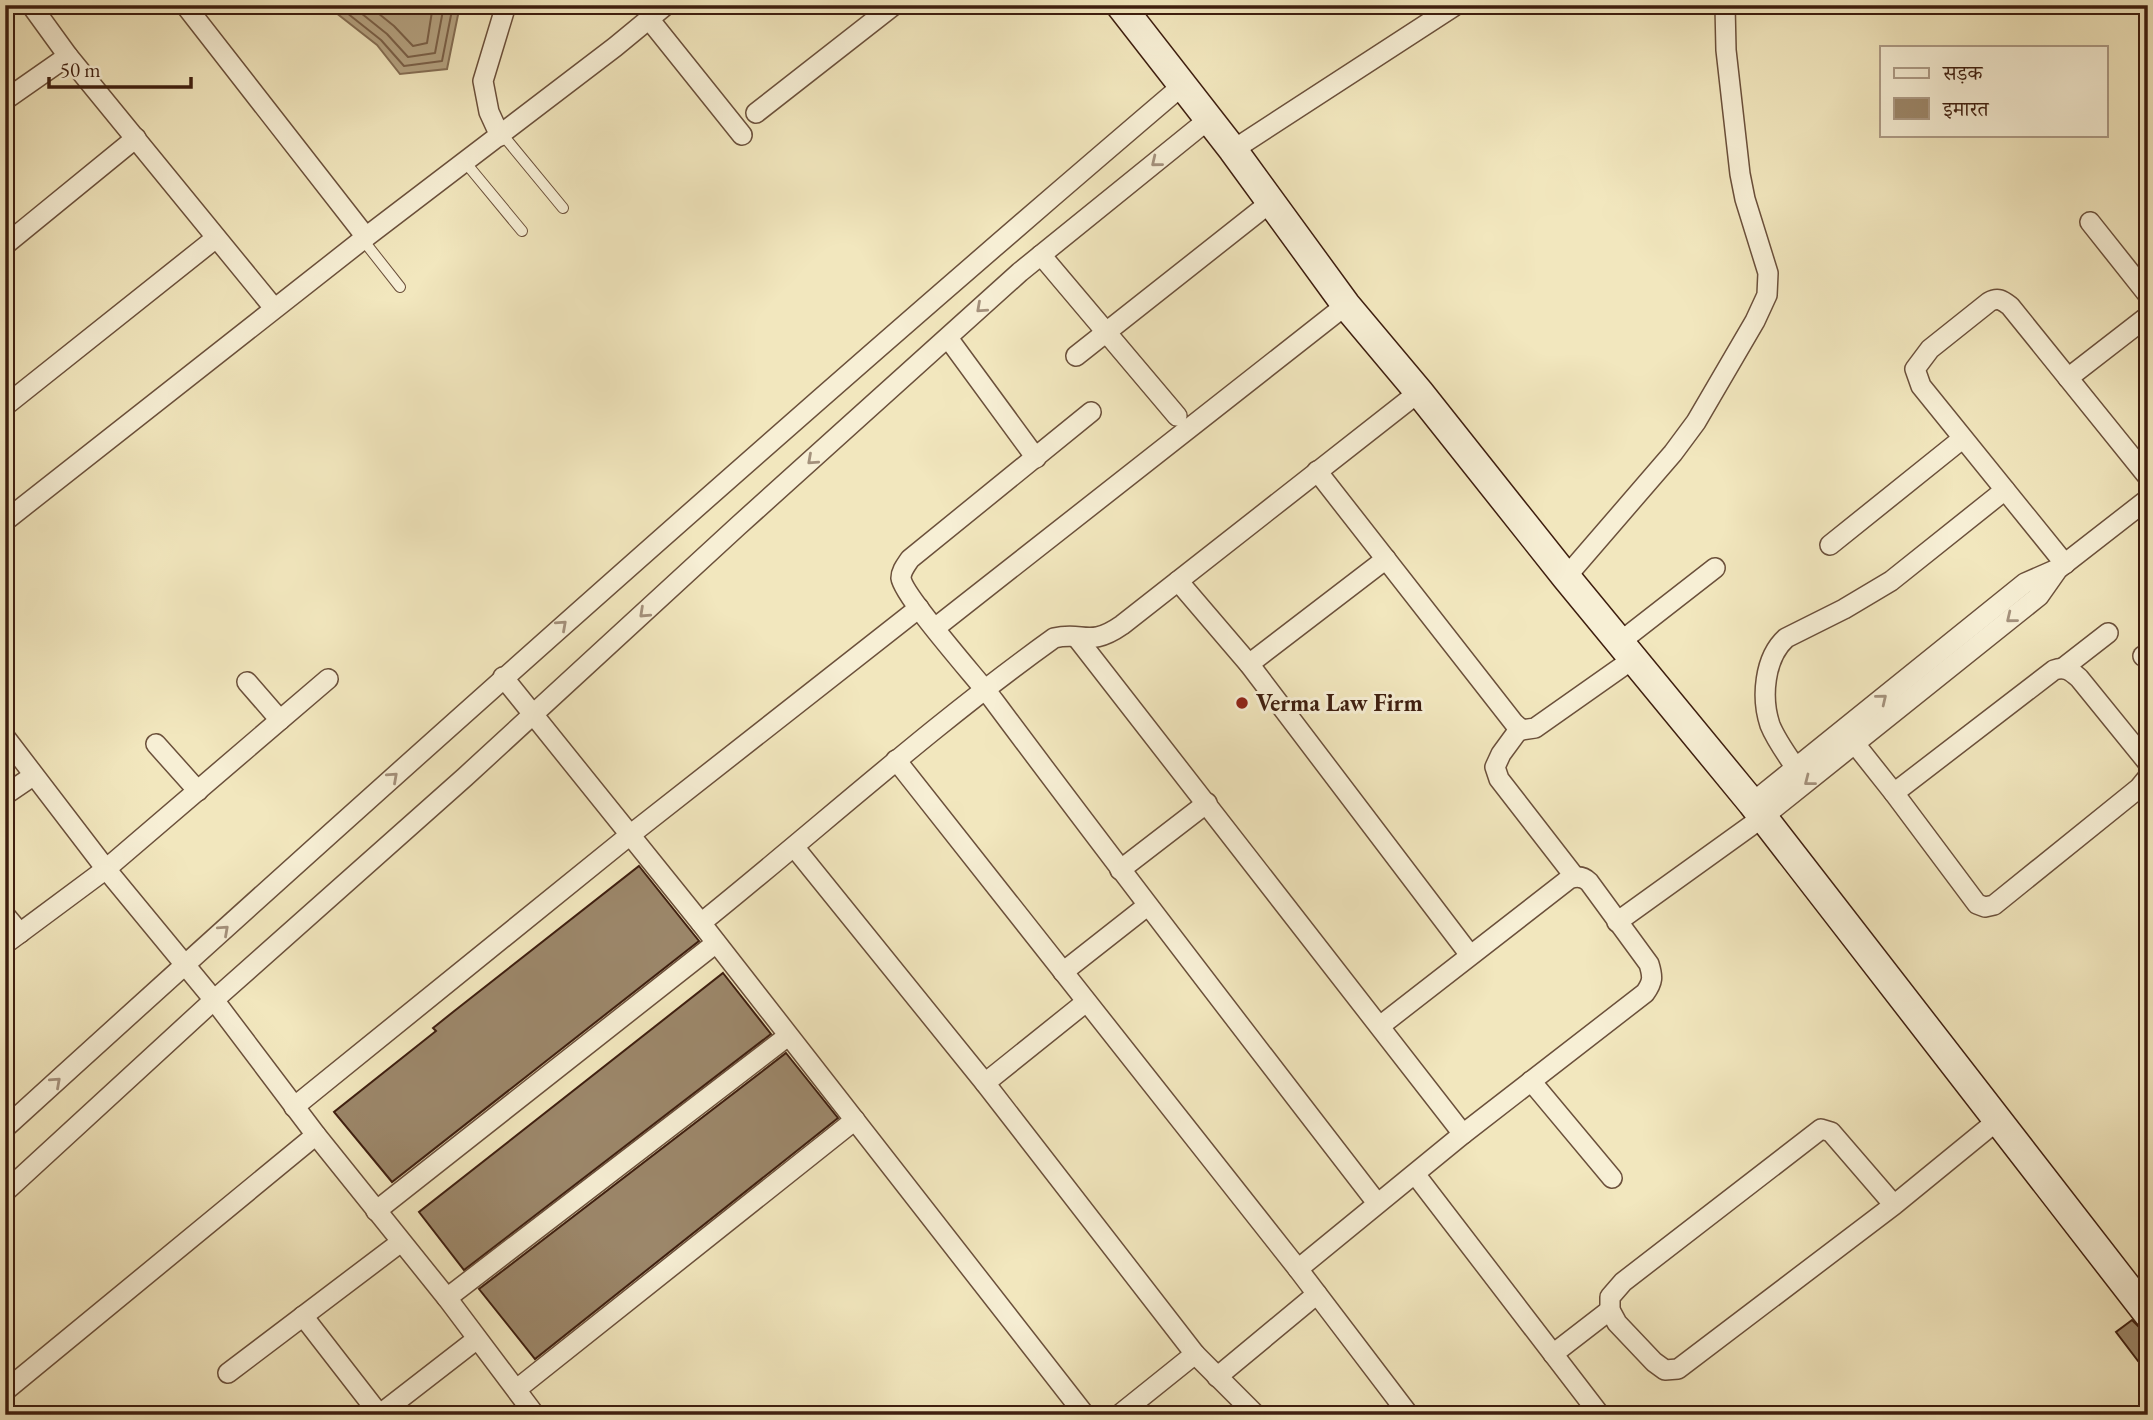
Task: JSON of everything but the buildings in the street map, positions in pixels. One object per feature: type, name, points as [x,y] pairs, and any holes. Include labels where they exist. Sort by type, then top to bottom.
[{"type":"street","points":[[31,5],[68,56],[274,309]]},
{"type":"street","points":[[185,5],[364,238]]},
{"type":"street","points":[[501,135],[489,112],[483,81],[506,5]]},
{"type":"street","points":[[5,520],[666,5]]},
{"type":"street","points":[[756,113],[894,5]]},
{"type":"street","points":[[1120,5],[1233,150],[1346,304],[1757,810],[2148,1314]]},
{"type":"street","points":[[1233,150],[1457,5]]},
{"type":"street","points":[[1566,577],[1673,453],[1696,422],[1755,321],[1766,295],[1769,273],[1745,199],[1740,174],[1726,50],[1725,5]]},
{"type":"street","points":[[649,19],[741,135]]},
{"type":"street","points":[[5,100],[68,56]]},
{"type":"street","points":[[5,1128],[503,677],[799,414],[1183,85]]},
{"type":"street","points":[[5,1192],[1041,254],[1209,119]]},
{"type":"street","points":[[5,245],[136,138]]},
{"type":"street","points":[[1076,356],[1271,202]]},
{"type":"street","points":[[2090,222],[2148,295]]},
{"type":"street","points":[[5,406],[216,238]]},
{"type":"street","points":[[1041,254],[1177,416]]},
{"type":"street","points":[[2061,566],[2005,490],[1921,386],[1915,369],[1930,349],[1989,302],[2002,300],[2010,306],[2148,477]]},
{"type":"street","points":[[935,628],[1346,304]]},
{"type":"street","points":[[2068,378],[2148,316]]},
{"type":"street","points":[[948,338],[1036,458]]},
{"type":"street","points":[[701,922],[795,848],[984,688],[1055,638],[1067,636],[1091,639],[1110,633],[1419,392]]},
{"type":"street","points":[[1091,412],[910,559],[902,572],[901,580],[919,608],[984,688],[1120,870],[1377,1203]]},
{"type":"street","points":[[1830,545],[1962,439]]},
{"type":"street","points":[[1317,471],[1520,728]]},
{"type":"street","points":[[1796,768],[1770,725],[1767,705],[1767,676],[1773,654],[1779,645],[1799,630],[1844,609],[1891,581],[2005,490]]},
{"type":"street","points":[[1617,922],[1849,737],[2039,596],[2061,566],[2148,499]]},
{"type":"street","points":[[1249,664],[1386,559]]},
{"type":"street","points":[[1520,728],[1535,728],[1627,651],[1715,568]]},
{"type":"street","points":[[1178,581],[1249,664],[1470,956]]},
{"type":"street","points":[[294,1107],[631,835],[919,608]]},
{"type":"street","points":[[1894,793],[2054,670],[2063,668],[2108,633]]},
{"type":"street","points":[[1077,638],[1463,1134]]},
{"type":"street","points":[[2063,668],[2079,678],[2148,763]]},
{"type":"street","points":[[503,677],[701,922],[1085,1415]]},
{"type":"street","points":[[5,915],[13,939],[106,869],[328,679]]},
{"type":"street","points":[[247,682],[280,720]]},
{"type":"street","points":[[1298,1269],[1463,1134],[1645,993],[1652,984],[1653,976],[1649,964],[1589,882],[1575,877],[1499,779],[1495,766],[1520,728]]},
{"type":"street","points":[[5,737],[106,869],[214,1000],[294,1107],[447,1298],[535,1415]]},
{"type":"street","points":[[1757,810],[1796,768],[1849,737]]},
{"type":"street","points":[[1849,737],[1977,904],[1985,907],[1994,905],[2139,788],[2148,777]]},
{"type":"street","points":[[156,744],[198,791]]},
{"type":"street","points":[[896,760],[1317,1293],[1409,1415]]},
{"type":"street","points":[[5,795],[33,776]]},
{"type":"street","points":[[1120,870],[1207,803]]},
{"type":"street","points":[[795,848],[985,1083],[1195,1354],[1256,1415]]},
{"type":"street","points":[[1380,1026],[1575,877]]},
{"type":"street","points":[[1063,972],[1147,905]]},
{"type":"street","points":[[376,1211],[716,943]]},
{"type":"street","points":[[985,1083],[1086,1002]]},
{"type":"street","points":[[447,1298],[788,1035]]},
{"type":"street","points":[[1531,1081],[1612,1178]]},
{"type":"street","points":[[517,1389],[855,1120]]},
{"type":"street","points":[[1894,1205],[1831,1132],[1821,1129],[1815,1131],[1623,1282],[1610,1297],[1610,1310],[1617,1323],[1654,1362],[1665,1370],[1678,1369],[1894,1205],[1998,1120]]},
{"type":"street","points":[[5,1391],[316,1135]]},
{"type":"street","points":[[1415,1174],[1600,1415]]},
{"type":"street","points":[[228,1373],[401,1242]]},
{"type":"street","points":[[1217,1377],[1317,1293]]},
{"type":"street","points":[[1553,1354],[1610,1310]]},
{"type":"street","points":[[303,1316],[379,1414],[477,1339]]},
{"type":"street","points":[[1118,1415],[1195,1354]]},
{"type":"lane","points":[[501,135],[563,208]]},
{"type":"lane","points":[[465,162],[522,231]]},
{"type":"lane","points":[[364,238],[400,287]]},
{"type":"water","points":[[326,5],[460,5],[447,69],[400,74],[377,45]]},
{"type":"place","name":"Verma Law Firm","points":[[1242,703]]}]
